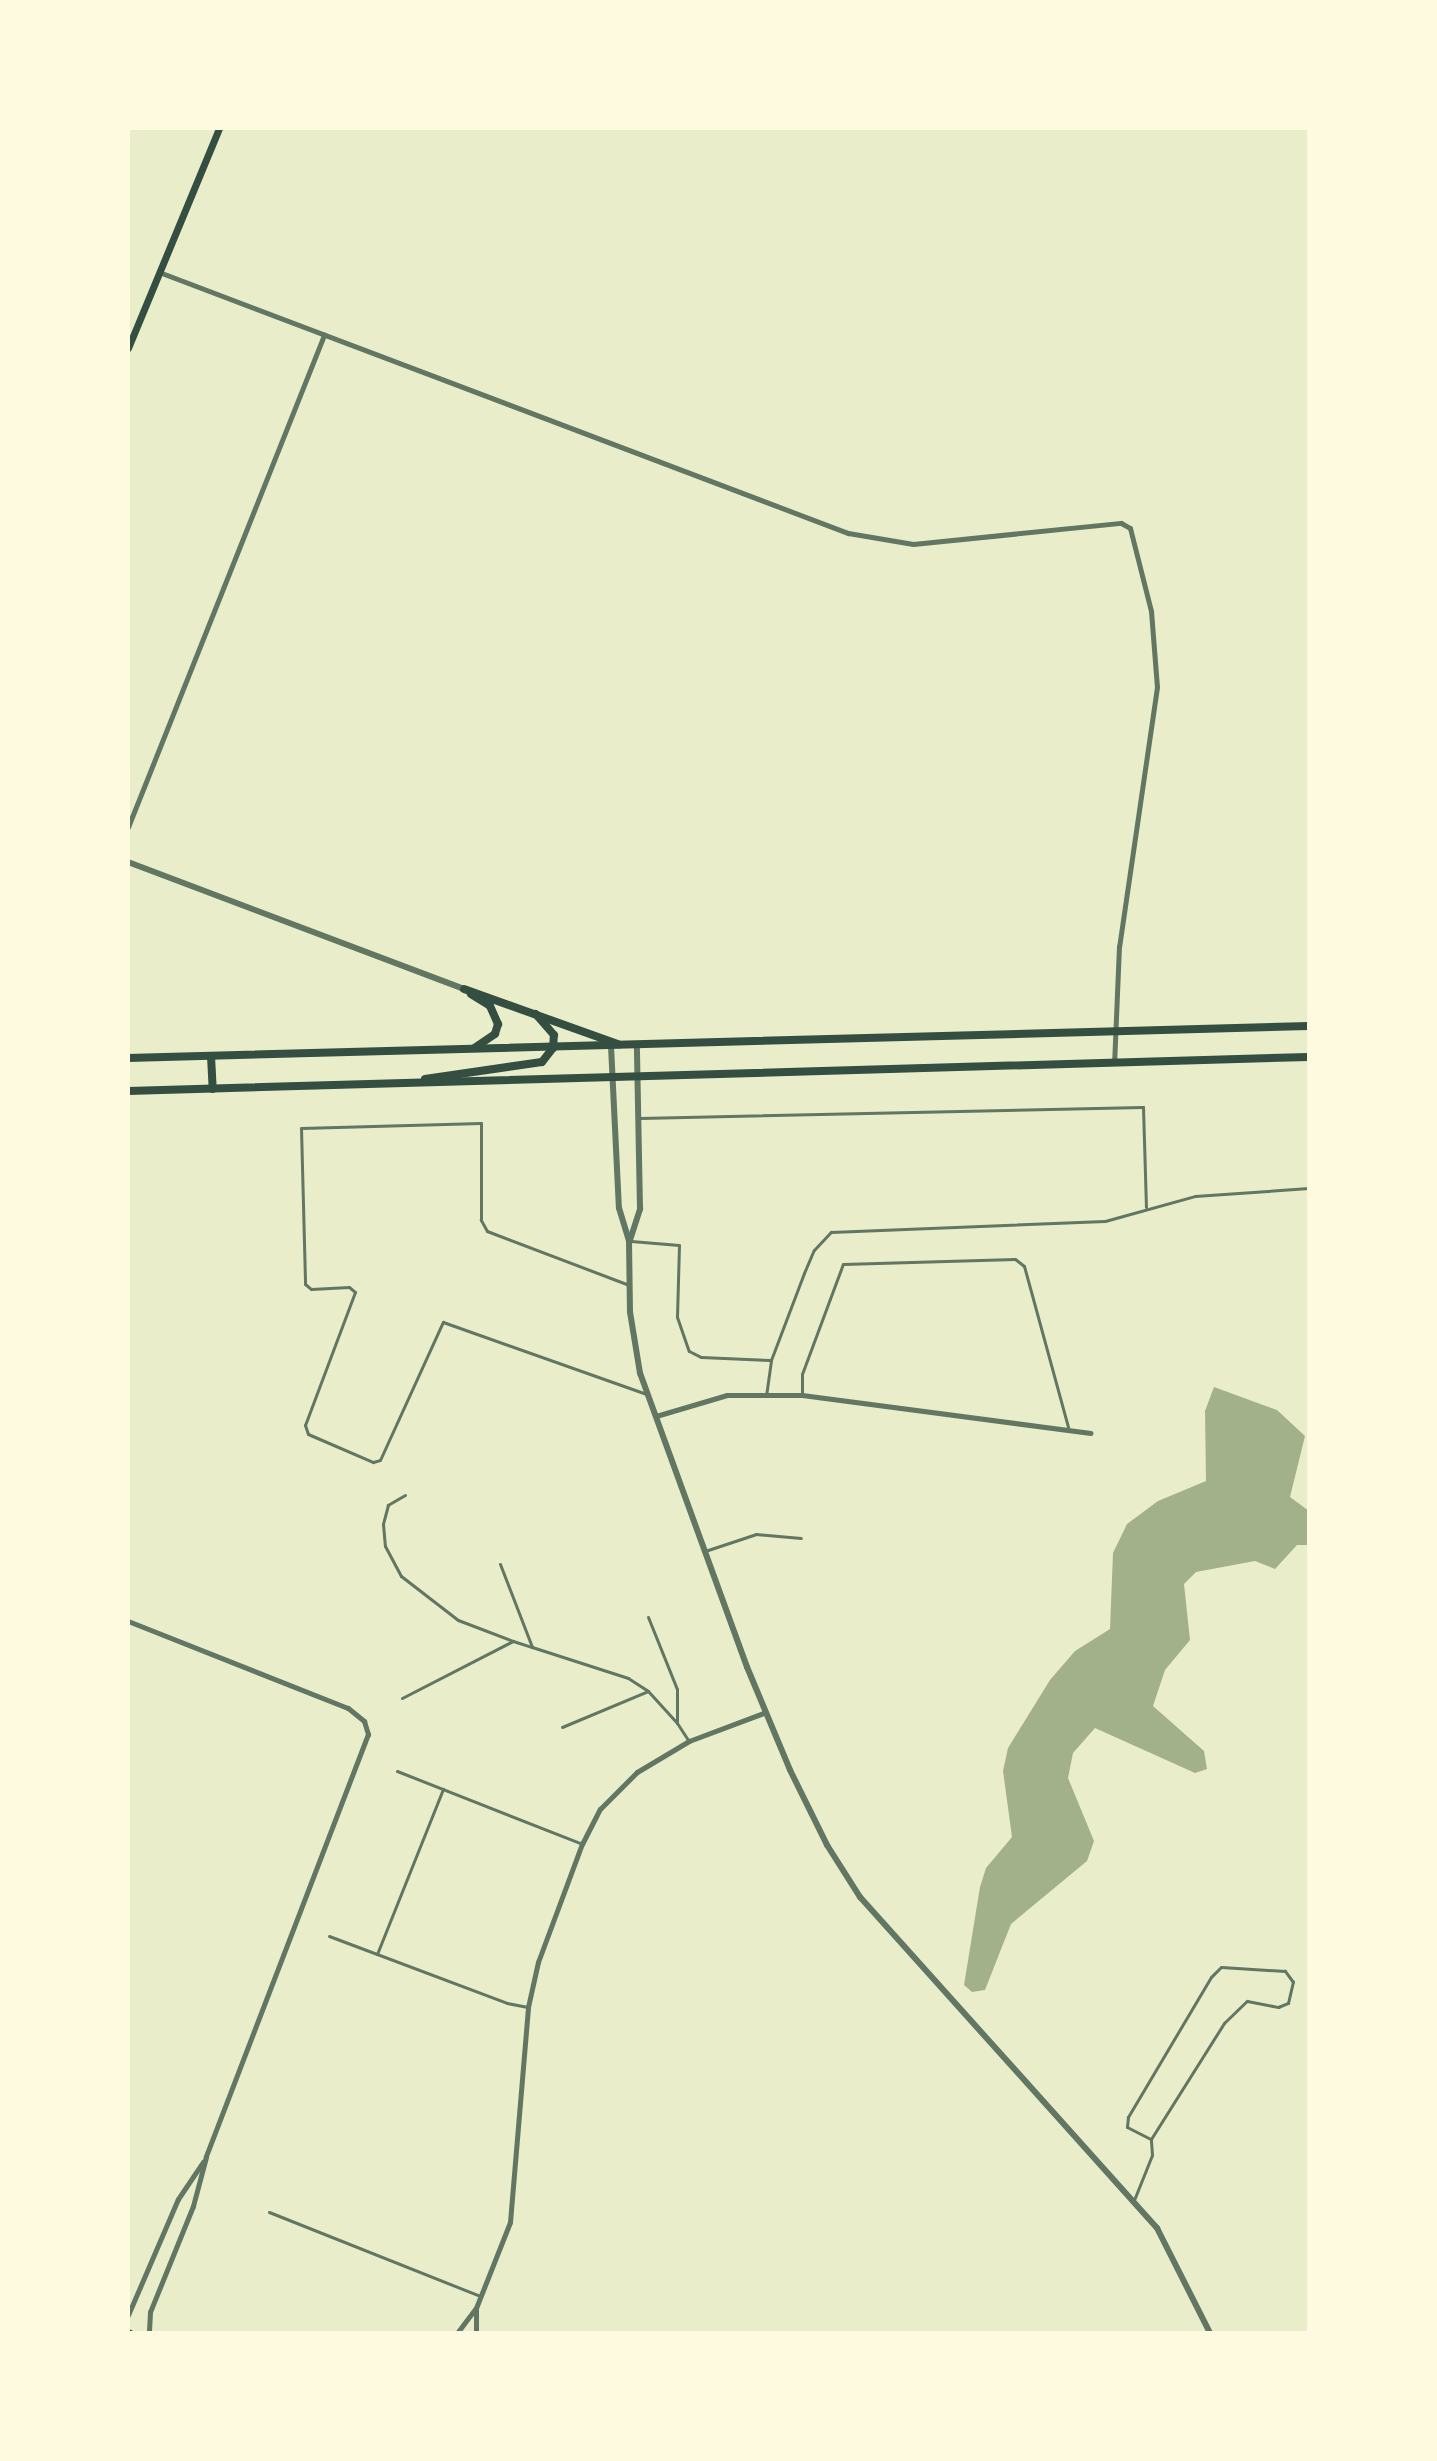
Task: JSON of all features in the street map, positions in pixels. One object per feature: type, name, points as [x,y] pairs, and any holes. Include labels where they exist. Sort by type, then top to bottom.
[{"type":"main road","points":[[128,348],[219,128]]},
{"type":"main road","points":[[464,989],[623,1046]]},
{"type":"main road","points":[[464,989],[490,1006],[498,1024],[495,1034],[471,1050]]},
{"type":"main road","points":[[536,1014],[552,1027],[553,1048]]},
{"type":"main road","points":[[128,1058],[1309,1026]]},
{"type":"main road","points":[[408,1083],[450,1073],[531,1067],[553,1048]]},
{"type":"main road","points":[[211,1056],[213,1089]]},
{"type":"main road","points":[[128,1091],[1309,1057]]},
{"type":"street","points":[[158,271],[848,533],[913,544],[1121,523],[1130,528],[1151,611],[1157,687],[1128,874],[1112,1032],[1114,1063]]},
{"type":"street","points":[[128,827],[324,335]]},
{"type":"street","points":[[128,862],[464,989]]},
{"type":"street","points":[[611,1046],[619,1208],[629,1241],[629,1285],[648,1395],[767,1712],[842,1869],[932,1978],[1134,2200],[1177,2261],[1210,2333]]},
{"type":"street","points":[[629,1241],[640,1209],[637,1046]]},
{"type":"street","points":[[656,1416],[727,1395],[802,1395],[934,1416],[1068,1427],[1091,1433]]},
{"type":"street","points":[[128,1621],[348,1708],[364,1721],[368,1734],[206,2157],[193,2206],[150,2312],[149,2333]]},
{"type":"street","points":[[476,2333],[476,2308],[510,2222],[528,2007],[538,1962],[582,1844],[614,1791],[689,1741],[767,1712]]},
{"type":"street","points":[[128,2315],[178,2199],[206,2157]]},
{"type":"street","points":[[457,2333],[476,2308]]},
{"type":"lane","points":[[636,1118],[1143,1107],[1146,1207]]},
{"type":"lane","points":[[629,1285],[487,1231],[481,1220],[481,1123],[301,1128],[305,1284],[311,1289],[349,1287],[355,1292],[305,1425],[308,1434],[373,1462],[380,1460],[443,1322],[648,1395]]},
{"type":"lane","points":[[766,1396],[771,1360],[814,1250],[831,1232],[1105,1221],[1146,1207],[1229,1191],[1309,1188]]},
{"type":"lane","points":[[629,1241],[679,1245],[677,1317],[689,1351],[701,1357],[771,1360]]},
{"type":"lane","points":[[802,1395],[802,1374],[843,1264],[1015,1259],[1024,1266],[1068,1427]]},
{"type":"lane","points":[[405,1495],[388,1505],[383,1524],[385,1546],[401,1576],[458,1620],[628,1678],[648,1691],[689,1741]]},
{"type":"lane","points":[[705,1551],[756,1534],[801,1538]]},
{"type":"lane","points":[[500,1564],[532,1647]]},
{"type":"lane","points":[[648,1617],[677,1689],[677,1723]]},
{"type":"lane","points":[[402,1698],[513,1641]]},
{"type":"lane","points":[[562,1727],[648,1691]]},
{"type":"lane","points":[[397,1771],[582,1844]]},
{"type":"lane","points":[[377,1954],[443,1789]]},
{"type":"lane","points":[[329,1936],[528,2007]]},
{"type":"lane","points":[[1134,2200],[1152,2155],[1151,2139],[1236,2006],[1247,2001],[1278,2007],[1288,2003],[1293,1982],[1285,1971],[1221,1967],[1211,1977],[1128,2117],[1127,2127],[1151,2139]]},
{"type":"lane","points":[[269,2212],[480,2296]]},
{"type":"shaded area","points":[[1214,1387],[1277,1410],[1305,1436],[1290,1497],[1309,1511],[1309,1545],[1297,1545],[1275,1569],[1255,1561],[1196,1572],[1184,1584],[1190,1640],[1165,1670],[1153,1706],[1204,1751],[1207,1769],[1195,1773],[1095,1728],[1073,1753],[1068,1778],[1094,1841],[1087,1861],[1011,1924],[985,1990],[972,1992],[964,1985],[980,1887],[986,1868],[1012,1837],[1003,1771],[1008,1748],[1050,1680],[1075,1651],[1110,1629],[1113,1553],[1127,1524],[1158,1501],[1206,1481],[1205,1411]]}]
